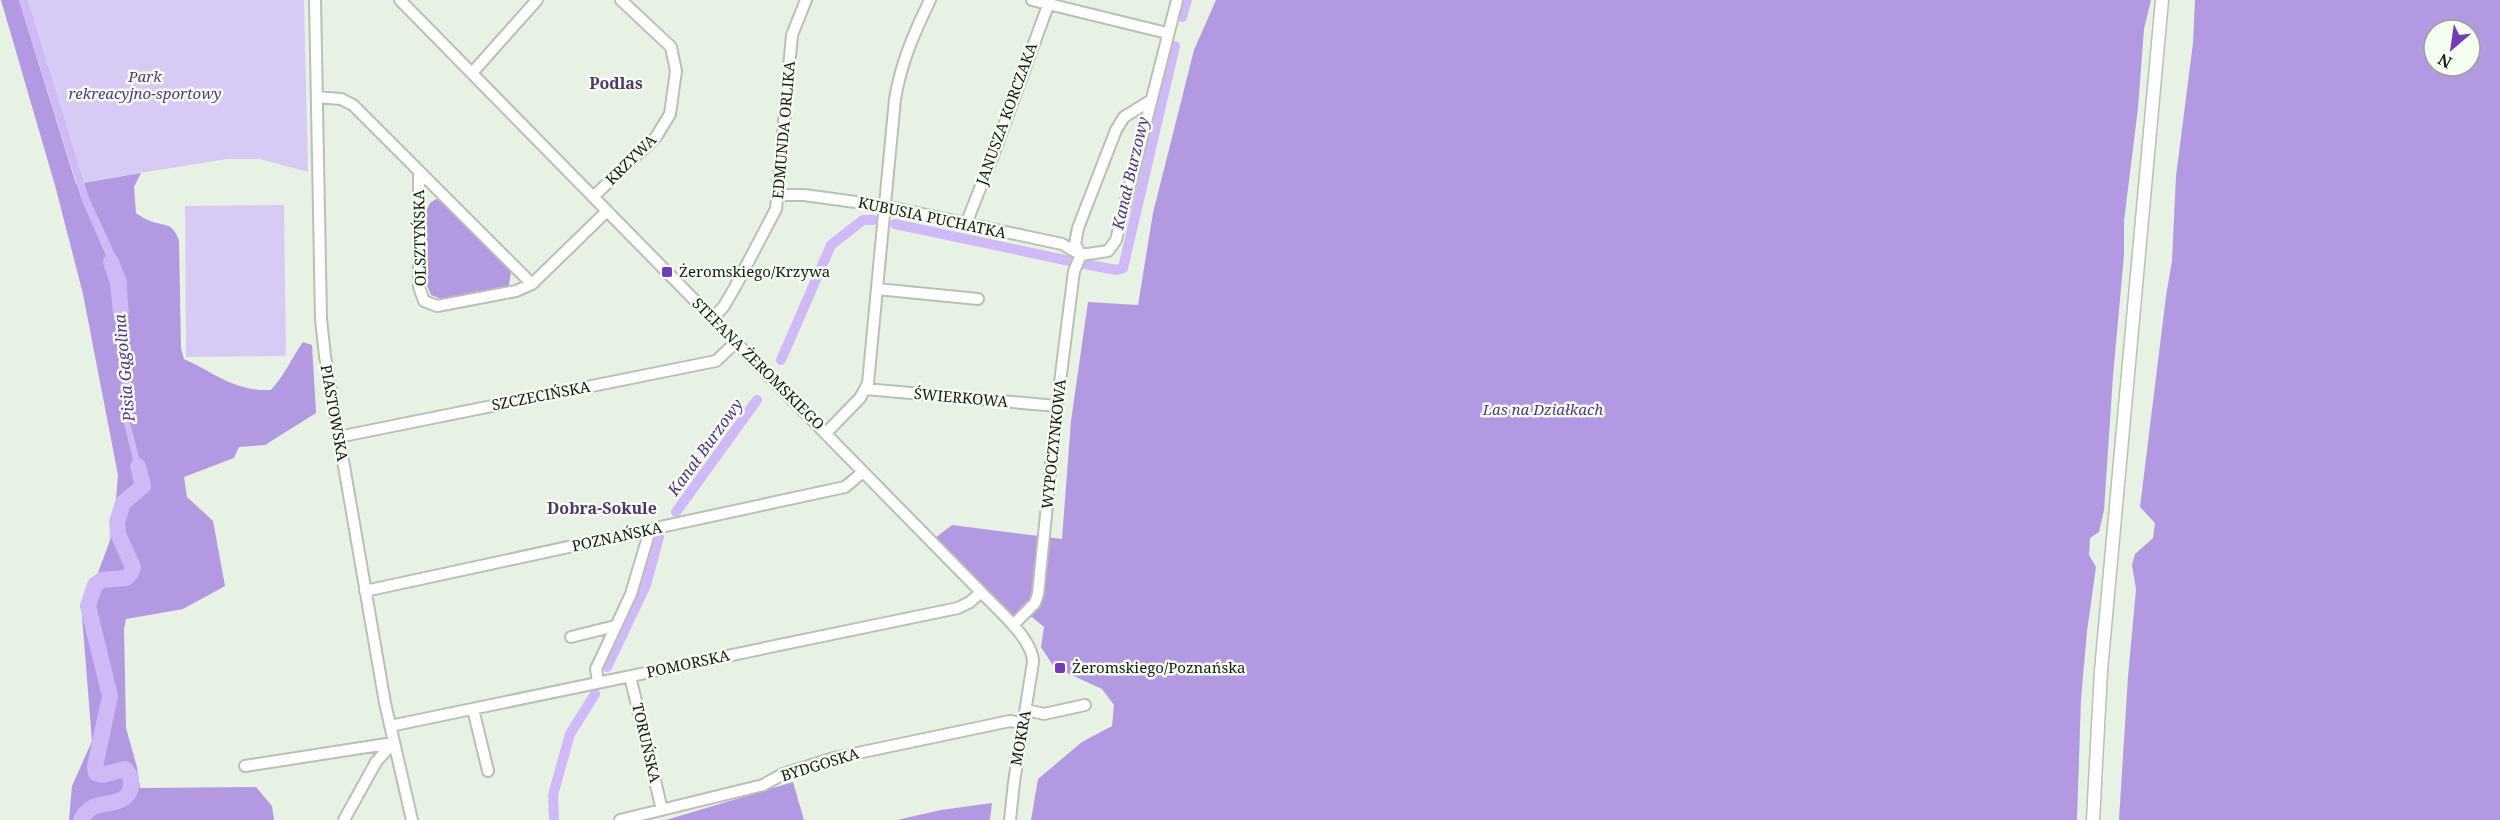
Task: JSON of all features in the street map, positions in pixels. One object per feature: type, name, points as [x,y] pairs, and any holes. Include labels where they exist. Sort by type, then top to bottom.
[{"type":"main road","points":[[2093,820],[2101,671],[2162,0]]},
{"type":"street","name":"PIASTOWSKA","points":[[315,0],[321,319],[338,437],[365,591],[393,743],[412,820]]},
{"type":"street","name":"STEFANA ŻEROMSKIEGO","points":[[400,0],[1013,625],[1029,645],[1033,657]]},
{"type":"street","points":[[472,73],[537,0]]},
{"type":"street","name":"KRZYWA","points":[[593,197],[656,137],[670,114],[676,71],[671,47],[621,0]]},
{"type":"street","name":"EDMUNDA ORLIKA","points":[[713,318],[724,306],[776,209],[792,35],[806,0]]},
{"type":"street","points":[[826,433],[865,389],[895,99],[900,71],[908,48],[930,0]]},
{"type":"street","points":[[1032,0],[1049,2],[1167,33]]},
{"type":"street","points":[[1082,255],[1108,251],[1116,240],[1177,0]]},
{"type":"street","name":"JANUSZA KORCZAKA","points":[[966,224],[1049,2]]},
{"type":"street","name":"OLSZTYŃSKA","points":[[317,97],[341,99],[353,105],[532,284]]},
{"type":"street","name":"WYPOCZYNKOWA","points":[[1013,625],[1035,603],[1038,594],[1057,406],[1074,270],[1082,255],[1075,244],[1078,228],[1116,130],[1124,117],[1150,101]]},
{"type":"street","name":"OLSZTYŃSKA","points":[[419,171],[419,286],[424,301],[437,306],[516,291],[532,284],[607,211]]},
{"type":"street","name":"KUBUSIA PUCHATKA","points":[[779,195],[804,195],[885,206],[1062,244],[1082,255]]},
{"type":"street","points":[[877,289],[978,299]]},
{"type":"street","name":"SZCZECIŃSKA","points":[[338,437],[717,361],[736,342]]},
{"type":"street","name":"ŚWIERKOWA","points":[[865,389],[1057,406]]},
{"type":"street","name":"POZNAŃSKA","points":[[365,591],[845,487],[863,472]]},
{"type":"street","points":[[598,682],[596,669],[638,576],[650,530]]},
{"type":"street","name":"POMORSKA","points":[[390,726],[958,608],[970,602],[981,592]]},
{"type":"street","points":[[571,637],[615,626]]},
{"type":"street","name":"MOKRA","points":[[1010,820],[1033,657]]},
{"type":"street","name":"TORUŃSKA","points":[[630,676],[662,810]]},
{"type":"street","points":[[1026,710],[1044,714],[1085,705]]},
{"type":"street","points":[[473,709],[488,771]]},
{"type":"street","name":"BYDGOSKA","points":[[620,820],[763,785],[783,774],[834,759],[1010,722],[1023,723]]},
{"type":"street","points":[[245,766],[393,743]]},
{"type":"street","points":[[344,820],[376,762],[393,743]]},
{"type":"green space","points":[[1,0],[19,0],[76,184],[141,173],[134,187],[136,213],[150,221],[171,227],[176,234],[179,240],[181,348],[184,359],[235,385],[271,390],[303,342],[312,345],[316,413],[265,445],[239,447],[234,458],[184,477],[187,497],[213,521],[225,586],[183,609],[126,619],[124,629],[126,728],[137,767],[140,788],[256,787],[272,806],[274,820],[69,820],[72,786],[92,741],[82,616],[114,524],[118,475],[83,294],[56,189]]},
{"type":"green space","name":"Park rekreacyjno-sportowy","points":[[28,0],[304,0],[308,172],[260,159],[227,159],[84,182]]},
{"type":"green space","name":"Las na Działkach","points":[[1216,0],[2151,0],[2144,29],[2138,108],[2124,221],[2124,255],[2104,510],[2099,532],[2090,538],[2089,555],[2096,567],[2081,699],[2077,820],[1031,820],[1038,779],[1082,742],[1112,726],[1114,705],[1102,689],[1054,667],[1041,647],[1044,627],[1032,617],[1018,623],[935,538],[952,525],[1062,539],[1071,421],[1088,302],[1138,305],[1153,213],[1194,50]]},
{"type":"green space","points":[[2195,0],[2500,0],[2500,820],[2119,820],[2136,589],[2132,565],[2135,554],[2153,538],[2155,523],[2140,507],[2172,261],[2176,176],[2193,43]]},
{"type":"green space","points":[[436,199],[443,202],[511,272],[509,285],[506,288],[444,300],[431,295],[425,280],[424,216],[430,203]]},
{"type":"green space","points":[[284,205],[286,356],[186,357],[185,206]]},
{"type":"green space","points":[[793,782],[804,820],[666,820]]},
{"type":"green space","points":[[992,803],[990,820],[897,820],[941,810]]},
{"type":"water","points":[[19,0],[28,0],[89,198],[127,280],[129,419],[146,483],[140,490],[123,419],[118,283],[82,201]]},
{"type":"waterway","name":"Kanał Burzowy","points":[[1182,17],[1187,0]]},
{"type":"waterway","name":"Kanał Burzowy","points":[[1084,264],[1117,270],[1123,268],[1175,46]]},
{"type":"waterway","name":"Kanał Burzowy","points":[[781,360],[831,245],[863,220],[873,220]]},
{"type":"waterway","name":"Kanał Burzowy","points":[[895,224],[1070,261]]},
{"type":"waterway","name":"Pisia Gągolina","points":[[111,262],[118,282],[121,313]]},
{"type":"waterway","name":"Kanał Burzowy","points":[[676,512],[757,400]]},
{"type":"waterway","name":"Pisia Gągolina","points":[[81,820],[95,806],[125,798],[131,787],[130,777],[125,769],[102,775],[96,773],[95,767],[110,696],[88,606],[95,585],[102,580],[126,578],[131,573],[133,567],[118,534],[117,522],[123,503],[143,486],[138,466]]},
{"type":"waterway","name":"Kanał Burzowy","points":[[607,667],[646,585],[659,537]]},
{"type":"waterway","name":"Kanał Burzowy","points":[[554,820],[553,795],[570,734],[595,694]]},
{"type":"place","name":"Żeromskiego/Krzywa","points":[[667,272]]},
{"type":"place","name":"Żeromskiego/Poznańska","points":[[1060,668]]},
{"type":"district","name":"Podlas","points":[[616,83]]},
{"type":"district","name":"Dobra-Sokule","points":[[602,508]]}]
